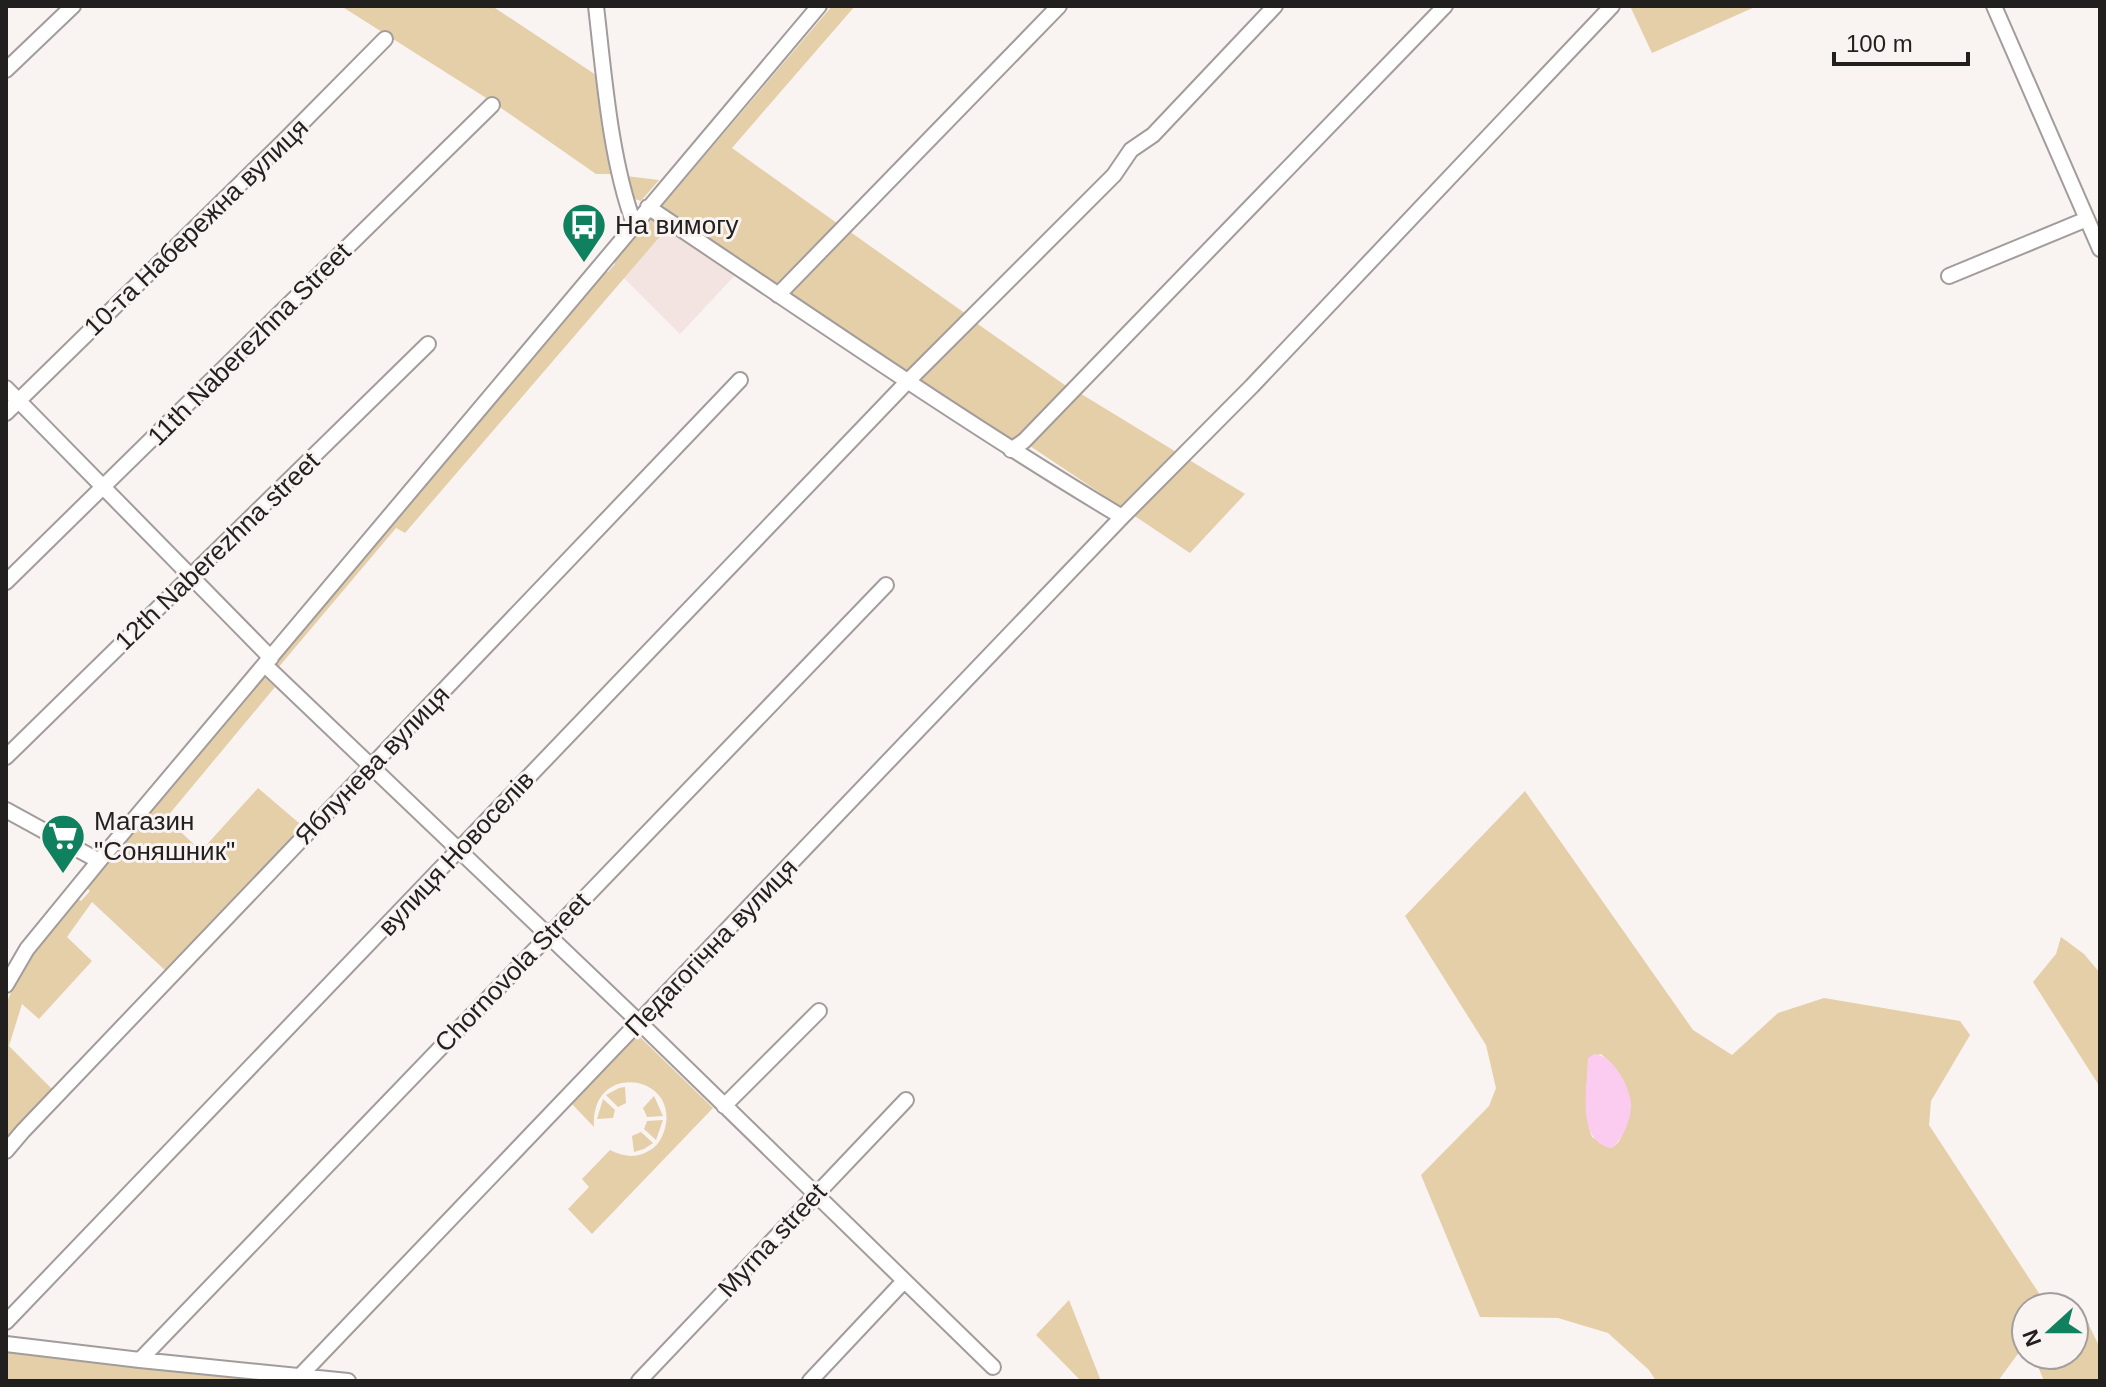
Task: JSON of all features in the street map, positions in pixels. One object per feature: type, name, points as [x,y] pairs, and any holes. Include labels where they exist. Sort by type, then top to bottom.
[{"type":"street","points":[[6,70],[73,6]]},
{"type":"street","points":[[596,6],[604,77],[625,198],[634,224]]},
{"type":"street","points":[[6,985],[27,949],[99,861],[819,6]]},
{"type":"street","points":[[778,295],[1059,6]]},
{"type":"street","name":"вулиця Новоселів","points":[[6,1322],[906,383],[1114,175],[1131,150],[1153,135],[1275,6]]},
{"type":"street","points":[[1011,450],[1035,429],[1445,6]]},
{"type":"street","name":"Педагогічна вулиця","points":[[300,1376],[1122,517],[1274,363],[1612,6]]},
{"type":"street","points":[[1994,6],[2100,249]]},
{"type":"street","name":"10-та Набережна вулиця","points":[[6,413],[385,39]]},
{"type":"street","name":"11th Naberezhna Street","points":[[6,582],[492,105]]},
{"type":"street","points":[[1949,276],[2085,215],[2100,204]]},
{"type":"street","points":[[648,207],[906,383],[1122,517]]},
{"type":"street","name":"12th Naberezhna street","points":[[6,757],[428,344]]},
{"type":"street","name":"Яблунева вулиця","points":[[6,1151],[740,380]]},
{"type":"street","points":[[6,388],[371,767],[639,1022],[993,1367]]},
{"type":"street","name":"Chornovola Street","points":[[140,1360],[886,585]]},
{"type":"street","points":[[6,810],[99,861]]},
{"type":"street","points":[[724,1106],[819,1011]]},
{"type":"street","name":"Myrna street","points":[[639,1381],[906,1100]]},
{"type":"street","points":[[810,1381],[904,1281]]},
{"type":"street","points":[[6,1344],[348,1381]]},
{"type":"shaded area","points":[[341,6],[492,6],[599,77],[617,174],[596,174],[491,101]]},
{"type":"shaded area","points":[[832,6],[855,6],[732,148],[841,226],[776,289],[661,207]]},
{"type":"shaded area","points":[[1630,6],[1757,6],[1652,53]]},
{"type":"shaded area","points":[[626,176],[659,180],[641,201],[629,197]]},
{"type":"shaded area","points":[[651,214],[669,226],[405,533],[396,528],[277,669],[273,666],[604,270],[608,272],[615,264],[612,260]]},
{"type":"shaded area","points":[[669,226],[738,272],[680,334],[624,278]]},
{"type":"shaded area","points":[[849,231],[966,314],[906,376],[788,293]]},
{"type":"shaded area","points":[[975,322],[1069,388],[1010,446],[914,381]]},
{"type":"shaded area","points":[[1078,392],[1245,494],[1190,553],[1027,444]]},
{"type":"shaded area","points":[[264,676],[275,687],[166,818],[201,851],[258,788],[306,829],[168,973],[92,902],[67,937],[92,961],[39,1019],[22,1004],[9,1046],[54,1091],[6,1145],[6,1005],[20,975],[37,948],[77,898],[81,901],[90,891],[86,887]]},
{"type":"shaded area","points":[[1525,791],[1693,1030],[1732,1055],[1778,1013],[1824,998],[1960,1021],[1970,1035],[1931,1101],[1929,1125],[2038,1291],[2010,1291],[2010,1365],[1998,1381],[1656,1381],[1649,1370],[1608,1333],[1558,1318],[1480,1317],[1421,1175],[1489,1106],[1496,1088],[1486,1045],[1405,916]],"holes":[[[1601,1054],[1616,1070],[1626,1088],[1629,1107],[1620,1140],[1611,1148],[1592,1137],[1589,1127],[1586,1107],[1588,1058]]]},
{"type":"shaded area","points":[[2061,937],[2084,954],[2100,973],[2100,1087],[2033,982],[2056,954]]},
{"type":"shaded area","points":[[640,1037],[713,1108],[592,1234],[568,1209],[589,1187],[582,1179],[610,1150],[636,1156],[654,1147],[665,1128],[666,1110],[659,1096],[648,1087],[633,1082],[618,1084],[605,1092],[596,1106],[594,1127],[571,1103],[631,1040]]},
{"type":"shaded area","points":[[1594,1054],[1614,1065],[1627,1088],[1631,1103],[1626,1128],[1611,1148],[1592,1135],[1588,1123],[1588,1058]]},
{"type":"shaded area","points":[[625,1087],[626,1103],[618,1107],[606,1095]]},
{"type":"shaded area","points":[[654,1096],[663,1116],[647,1117],[643,1108]]},
{"type":"shaded area","points":[[603,1099],[615,1110],[613,1118],[597,1119]]},
{"type":"shaded area","points":[[663,1120],[656,1140],[644,1129],[647,1121]]},
{"type":"shaded area","points":[[641,1132],[653,1143],[634,1152],[632,1136]]},
{"type":"shaded area","points":[[1069,1300],[1101,1381],[1081,1381],[1036,1335]]},
{"type":"shaded area","points":[[2090,1327],[2100,1348],[2100,1381],[2044,1381],[2040,1371],[2090,1371]]},
{"type":"shaded area","points":[[6,1350],[287,1381],[6,1381]]},
{"type":"place","name":"На вимогу","points":[[584,264]]},
{"type":"place","name":"Магазин \"Соняшник\"","points":[[63,875]]}]
